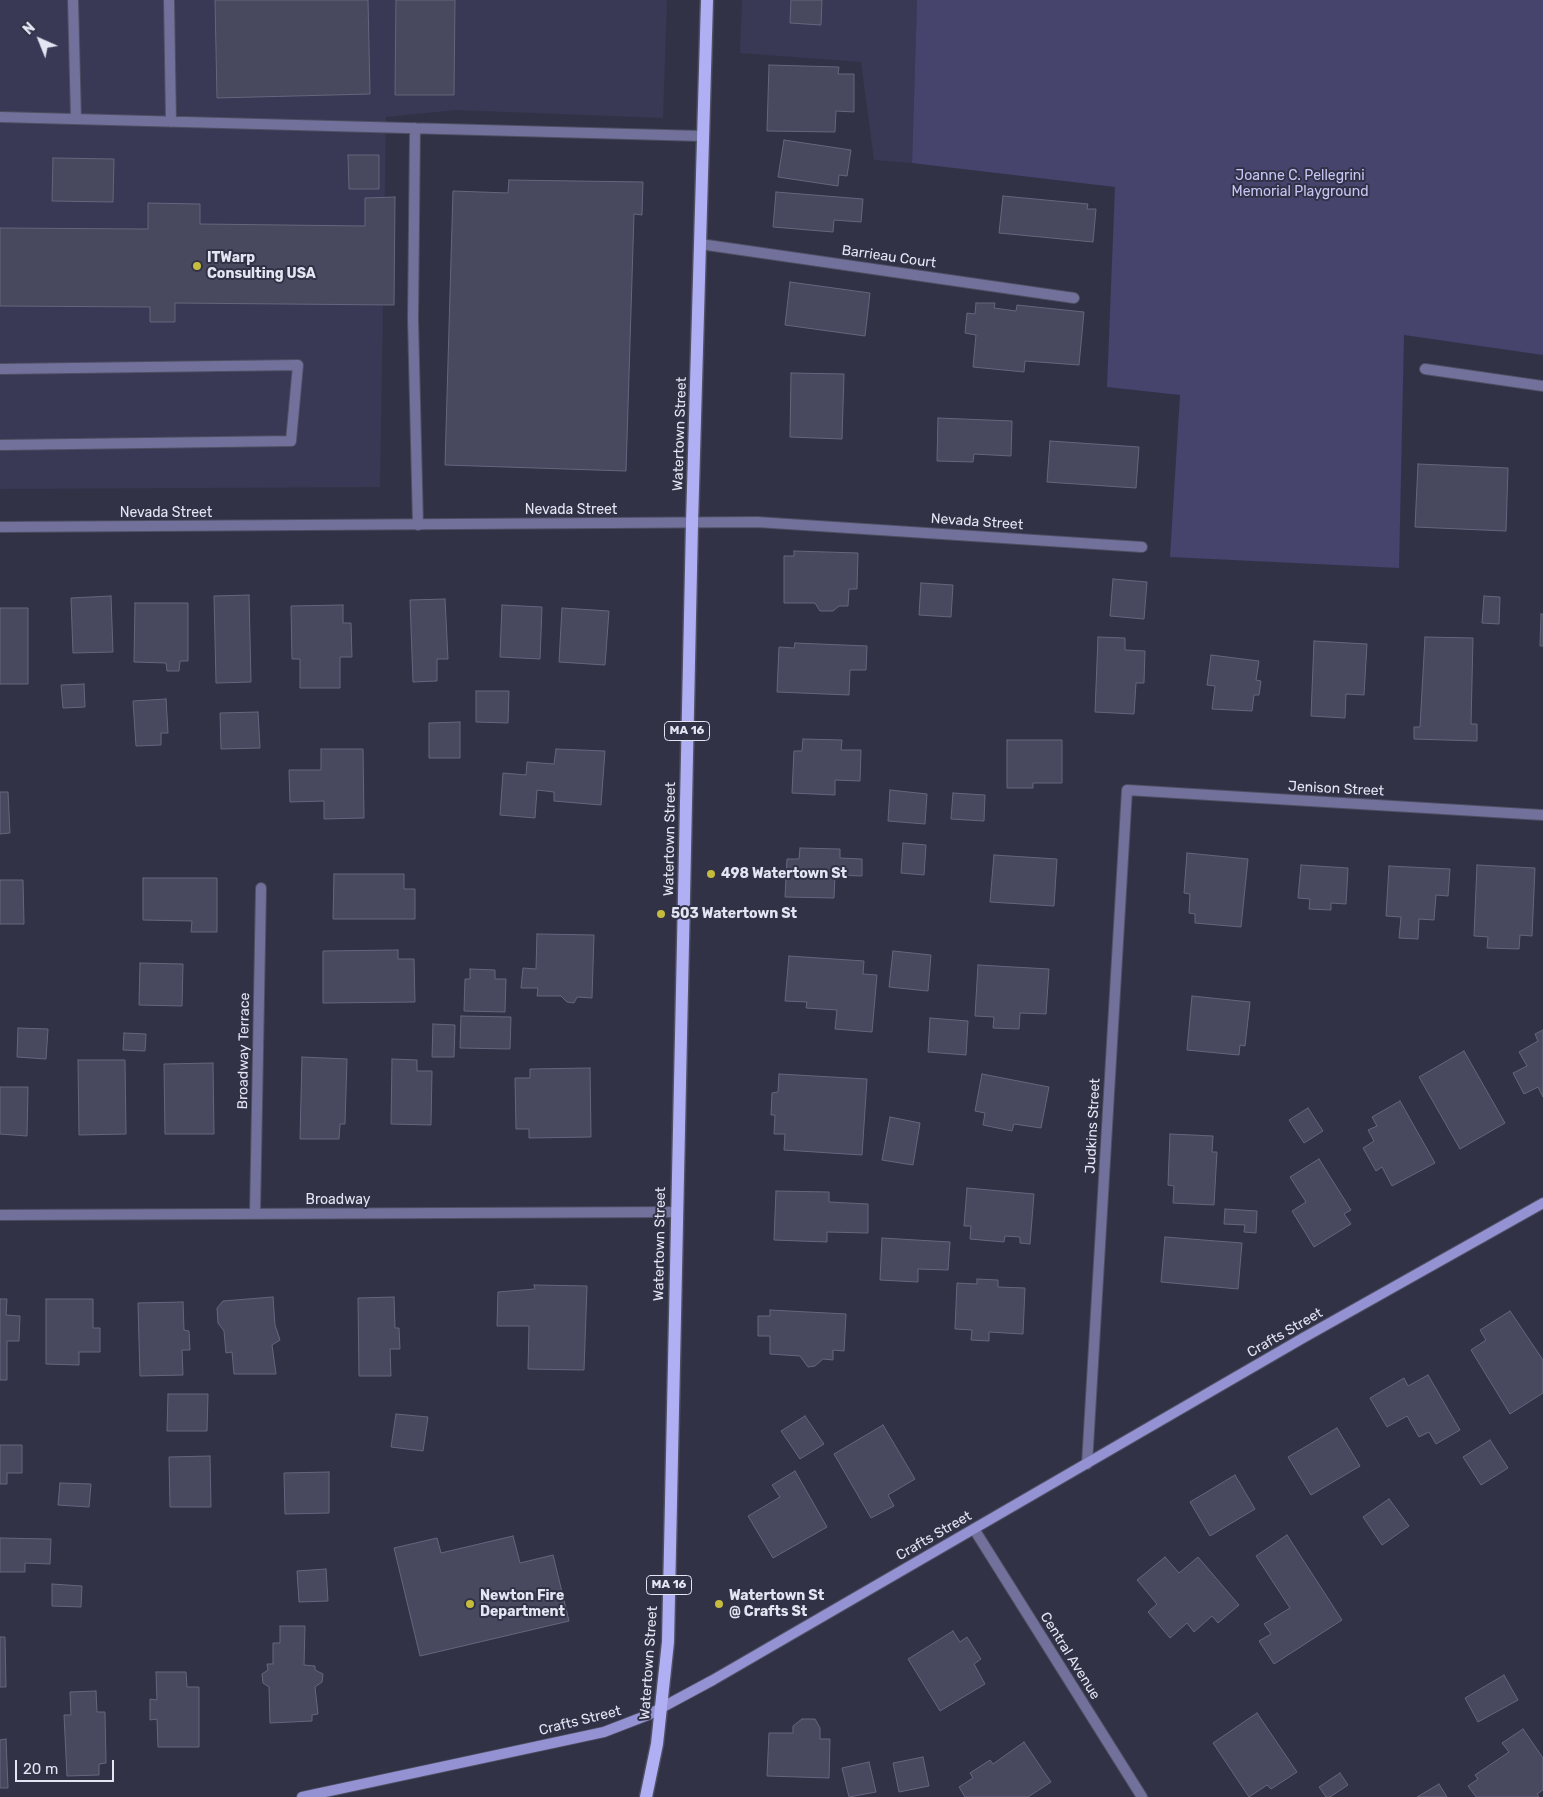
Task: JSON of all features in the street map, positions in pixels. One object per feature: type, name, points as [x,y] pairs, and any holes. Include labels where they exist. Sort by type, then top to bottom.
[{"type":"main road","name":"Watertown Street","points":[[646,1797],[661,1708],[668,1642],[692,523],[707,0]]},
{"type":"main road","name":"Crafts Street","points":[[302,1797],[604,1732],[627,1724],[661,1708],[1303,1338],[1543,1203]]},
{"type":"street","points":[[73,0],[76,119]]},
{"type":"street","points":[[169,0],[171,122]]},
{"type":"street","points":[[0,117],[702,136]]},
{"type":"street","points":[[415,128],[412,319],[418,525]]},
{"type":"street","name":"Barrieau Court","points":[[700,244],[1074,298]]},
{"type":"street","points":[[0,369],[298,365],[291,441],[0,445]]},
{"type":"street","points":[[1425,369],[1543,386]]},
{"type":"street","name":"Nevada Street","points":[[0,528],[757,522],[1142,547]]},
{"type":"street","name":"Jenison Street","points":[[1127,790],[1543,815]]},
{"type":"street","name":"Judkins Street","points":[[1087,1464],[1127,790]]},
{"type":"street","name":"Broadway Terrace","points":[[255,1214],[261,888]]},
{"type":"street","name":"Broadway","points":[[0,1216],[676,1212]]},
{"type":"street","name":"Central Avenue","points":[[974,1529],[1142,1797]]},
{"type":"shaded area","points":[[0,0],[667,0],[663,118],[455,110],[386,117],[380,487],[0,489]]},
{"type":"shaded area","points":[[742,0],[917,0],[912,163],[874,160],[861,62],[740,53]]},
{"type":"green space","name":"Joanne C. Pellegrini Memorial Playground","points":[[917,0],[1543,0],[1543,355],[1404,335],[1399,568],[1170,557],[1180,395],[1107,387],[1115,187],[912,163]]},
{"type":"building","points":[[215,0],[368,0],[370,94],[217,98]]},
{"type":"building","points":[[396,0],[455,0],[454,95],[395,95]]},
{"type":"building","points":[[791,0],[822,0],[821,25],[790,23]]},
{"type":"building","points":[[769,65],[839,67],[838,74],[854,74],[854,112],[836,111],[835,132],[767,131]]},
{"type":"building","points":[[784,140],[851,150],[847,176],[839,175],[838,186],[778,177]]},
{"type":"building","points":[[348,155],[379,155],[379,189],[349,189]]},
{"type":"building","points":[[53,158],[114,159],[113,202],[52,201]]},
{"type":"building","points":[[509,180],[643,182],[642,215],[634,214],[626,471],[445,465],[453,191],[508,193]]},
{"type":"building","points":[[776,192],[863,199],[861,222],[834,220],[833,232],[773,227]]},
{"type":"building","points":[[1003,196],[1088,204],[1087,209],[1096,209],[1093,242],[999,233]]},
{"type":"building","name":"ITWarp Consulting USA","points":[[395,197],[394,305],[175,303],[175,322],[150,322],[150,307],[0,306],[0,228],[148,229],[148,203],[200,204],[200,224],[365,226],[365,198]]},
{"type":"building","points":[[790,282],[870,293],[865,336],[785,325]]},
{"type":"building","points":[[976,303],[995,303],[994,308],[1016,311],[1017,305],[1084,312],[1079,365],[1025,361],[1024,372],[973,367],[976,335],[965,333],[967,313],[975,314]]},
{"type":"building","points":[[791,373],[844,374],[842,439],[790,437]]},
{"type":"building","points":[[938,418],[1012,421],[1011,456],[974,454],[973,462],[937,461]]},
{"type":"building","points":[[1050,441],[1139,447],[1136,488],[1047,482]]},
{"type":"building","points":[[1418,464],[1508,468],[1506,531],[1415,527]]},
{"type":"building","points":[[794,551],[858,553],[857,589],[849,589],[848,606],[839,606],[833,611],[820,611],[815,603],[784,603],[784,556],[794,556]]},
{"type":"building","points":[[1113,579],[1147,582],[1144,619],[1110,616]]},
{"type":"building","points":[[921,583],[953,585],[951,617],[919,615]]},
{"type":"building","points":[[249,595],[251,682],[216,683],[214,596]]},
{"type":"building","points":[[111,596],[113,652],[73,653],[71,598]]},
{"type":"building","points":[[1484,596],[1500,597],[1499,624],[1482,623]]},
{"type":"building","points":[[445,599],[448,659],[437,659],[437,681],[413,682],[410,600]]},
{"type":"building","points":[[135,603],[188,603],[188,661],[180,661],[179,671],[167,671],[166,663],[134,662]]},
{"type":"building","points":[[343,605],[343,623],[351,623],[352,657],[340,657],[340,688],[300,688],[300,659],[292,659],[291,606]]},
{"type":"building","points":[[502,605],[542,607],[540,659],[500,657]]},
{"type":"building","points":[[0,608],[28,608],[28,684],[0,684]]},
{"type":"building","points":[[562,608],[609,611],[605,665],[559,662]]},
{"type":"building","points":[[1541,614],[1543,614],[1543,646],[1540,646]]},
{"type":"building","points":[[1098,637],[1125,638],[1125,650],[1145,651],[1144,683],[1136,683],[1134,714],[1095,712]]},
{"type":"building","points":[[1425,637],[1473,638],[1471,724],[1477,724],[1477,741],[1414,739],[1414,727],[1420,727]]},
{"type":"building","points":[[1314,641],[1367,644],[1364,695],[1346,694],[1345,718],[1311,716]]},
{"type":"building","points":[[795,643],[867,646],[866,670],[850,670],[849,695],[777,692],[779,647],[794,648]]},
{"type":"building","points":[[1211,655],[1259,661],[1256,680],[1261,681],[1259,695],[1254,695],[1252,711],[1212,709],[1215,686],[1207,685]]},
{"type":"building","points":[[84,684],[85,707],[63,708],[61,685]]},
{"type":"building","points":[[476,691],[509,691],[508,723],[476,722]]},
{"type":"building","points":[[166,699],[168,733],[161,733],[161,745],[136,746],[133,701]]},
{"type":"building","points":[[258,712],[260,748],[221,749],[220,713]]},
{"type":"building","points":[[460,722],[460,758],[429,758],[429,723]]},
{"type":"building","points":[[803,739],[842,740],[841,750],[861,750],[860,781],[835,780],[835,795],[792,793],[794,751],[802,751]]},
{"type":"building","points":[[1007,740],[1062,740],[1062,783],[1033,783],[1033,788],[1007,788]]},
{"type":"building","points":[[321,749],[363,749],[364,818],[324,819],[324,801],[290,802],[289,770],[321,770]]},
{"type":"building","points":[[556,749],[605,751],[601,805],[554,801],[554,792],[537,790],[535,818],[500,815],[503,773],[526,775],[527,762],[554,764]]},
{"type":"building","points":[[890,790],[927,794],[925,824],[888,821]]},
{"type":"building","points":[[0,792],[8,792],[10,833],[0,834]]},
{"type":"building","points":[[953,793],[985,795],[984,821],[951,819]]},
{"type":"building","points":[[903,843],[926,845],[924,875],[901,873]]},
{"type":"building","points":[[800,848],[840,849],[840,858],[862,859],[862,876],[835,875],[834,898],[785,897],[787,859],[799,859]]},
{"type":"building","points":[[1187,853],[1248,859],[1241,927],[1195,923],[1195,914],[1189,913],[1190,894],[1184,893]]},
{"type":"building","points":[[994,855],[1057,859],[1054,906],[990,902]]},
{"type":"building","points":[[1301,865],[1348,868],[1346,904],[1331,903],[1331,910],[1309,909],[1310,899],[1298,898]]},
{"type":"building","points":[[1477,865],[1535,868],[1532,936],[1520,935],[1519,949],[1487,948],[1488,937],[1474,936]]},
{"type":"building","points":[[1389,866],[1450,869],[1448,896],[1436,895],[1434,920],[1419,919],[1418,939],[1399,938],[1401,917],[1386,916]]},
{"type":"building","points":[[334,874],[404,874],[404,889],[415,889],[415,919],[333,919]]},
{"type":"building","points":[[143,878],[217,878],[217,932],[191,932],[192,921],[143,920]]},
{"type":"building","points":[[0,880],[23,880],[24,924],[0,924]]},
{"type":"building","points":[[537,934],[594,935],[592,998],[577,997],[574,1003],[567,1002],[561,996],[537,996],[538,988],[521,988],[523,968],[536,969]]},
{"type":"building","points":[[398,950],[398,959],[414,959],[415,1002],[323,1003],[323,951]]},
{"type":"building","points":[[893,951],[931,955],[928,991],[889,987]]},
{"type":"building","points":[[789,956],[864,961],[863,974],[877,975],[872,1032],[835,1029],[837,1010],[806,1008],[807,1002],[785,1001]]},
{"type":"building","points":[[140,963],[183,964],[182,1006],[139,1005]]},
{"type":"building","points":[[978,965],[1049,969],[1046,1014],[1020,1013],[1019,1029],[993,1028],[994,1017],[975,1016]]},
{"type":"building","points":[[470,969],[495,970],[495,979],[506,979],[505,1012],[464,1011],[465,979],[470,979]]},
{"type":"building","points":[[1192,996],[1250,1002],[1245,1046],[1240,1045],[1239,1055],[1187,1050]]},
{"type":"building","points":[[461,1016],[511,1017],[510,1049],[460,1048]]},
{"type":"building","points":[[930,1018],[968,1021],[966,1055],[928,1052]]},
{"type":"building","points":[[433,1024],[455,1025],[454,1057],[432,1057]]},
{"type":"building","points":[[18,1028],[48,1029],[46,1059],[17,1057]]},
{"type":"building","points":[[1543,1030],[1543,1097],[1538,1087],[1524,1094],[1513,1073],[1527,1066],[1519,1052],[1538,1041],[1535,1034]]},
{"type":"building","points":[[124,1033],[146,1034],[145,1051],[123,1050]]},
{"type":"building","points":[[1464,1051],[1505,1123],[1460,1149],[1419,1077]]},
{"type":"building","points":[[302,1057],[347,1059],[345,1124],[340,1124],[339,1139],[300,1139]]},
{"type":"building","points":[[392,1059],[417,1060],[417,1071],[432,1071],[431,1125],[391,1124]]},
{"type":"building","points":[[78,1060],[125,1060],[126,1134],[79,1135]]},
{"type":"building","points":[[213,1063],[214,1134],[165,1134],[164,1064]]},
{"type":"building","points":[[590,1068],[591,1137],[529,1138],[529,1129],[516,1129],[515,1078],[530,1078],[530,1069]]},
{"type":"building","points":[[779,1074],[867,1079],[862,1155],[784,1150],[785,1134],[774,1134],[775,1115],[771,1115],[772,1093],[778,1092]]},
{"type":"building","points":[[982,1074],[1049,1087],[1041,1128],[1014,1124],[1012,1131],[983,1125],[985,1113],[975,1111]]},
{"type":"building","points":[[0,1087],[28,1087],[27,1136],[0,1134]]},
{"type":"building","points":[[1400,1101],[1435,1163],[1392,1186],[1382,1167],[1376,1171],[1363,1148],[1374,1141],[1368,1130],[1377,1126],[1372,1117]]},
{"type":"building","points":[[1308,1108],[1323,1131],[1304,1143],[1289,1120]]},
{"type":"building","points":[[890,1117],[920,1123],[913,1165],[882,1160]]},
{"type":"building","points":[[1170,1134],[1213,1136],[1212,1152],[1217,1152],[1214,1205],[1173,1203],[1174,1186],[1168,1185]]},
{"type":"building","points":[[1319,1159],[1351,1210],[1344,1214],[1351,1224],[1314,1247],[1292,1211],[1306,1202],[1290,1177]]},
{"type":"building","points":[[967,1188],[1034,1194],[1030,1244],[1020,1243],[1020,1237],[1005,1236],[1004,1242],[970,1239],[971,1226],[964,1226]]},
{"type":"building","points":[[776,1191],[829,1192],[829,1202],[868,1204],[868,1233],[827,1232],[827,1242],[774,1240]]},
{"type":"building","points":[[1225,1209],[1257,1211],[1256,1233],[1244,1232],[1245,1225],[1224,1224]]},
{"type":"building","points":[[1165,1237],[1242,1243],[1238,1289],[1161,1282]]},
{"type":"building","points":[[882,1238],[950,1242],[948,1270],[918,1269],[918,1282],[880,1280]]},
{"type":"building","points":[[977,1279],[998,1280],[998,1287],[1025,1288],[1023,1334],[989,1332],[989,1341],[971,1340],[972,1330],[955,1329],[957,1283],[977,1284]]},
{"type":"building","points":[[534,1285],[587,1286],[584,1370],[528,1369],[529,1326],[497,1326],[498,1292],[535,1289]]},
{"type":"building","points":[[273,1297],[275,1325],[280,1340],[272,1345],[276,1374],[234,1374],[232,1352],[226,1353],[224,1331],[218,1323],[217,1308],[223,1301]]},
{"type":"building","points":[[394,1297],[395,1328],[399,1328],[400,1349],[390,1349],[391,1376],[359,1376],[358,1298]]},
{"type":"building","points":[[0,1299],[7,1299],[6,1315],[20,1316],[19,1341],[7,1341],[7,1380],[0,1380]]},
{"type":"building","points":[[46,1299],[93,1299],[93,1328],[100,1328],[100,1352],[79,1352],[79,1365],[46,1364]]},
{"type":"building","points":[[183,1302],[184,1330],[189,1331],[190,1350],[182,1350],[183,1375],[140,1376],[138,1303]]},
{"type":"building","points":[[770,1310],[846,1314],[844,1351],[833,1350],[833,1360],[823,1359],[815,1366],[808,1367],[800,1356],[770,1354],[770,1336],[758,1336],[758,1316],[770,1316]]},
{"type":"building","points":[[1510,1311],[1543,1360],[1543,1393],[1510,1414],[1471,1350],[1486,1340],[1480,1330]]},
{"type":"building","points":[[1428,1375],[1460,1430],[1436,1444],[1429,1432],[1419,1437],[1407,1416],[1387,1427],[1370,1398],[1404,1378],[1408,1386]]},
{"type":"building","points":[[168,1394],[208,1394],[207,1431],[167,1431]]},
{"type":"building","points":[[396,1414],[428,1417],[423,1451],[391,1447]]},
{"type":"building","points":[[805,1416],[824,1444],[800,1459],[781,1431]]},
{"type":"building","points":[[883,1425],[915,1479],[888,1495],[894,1506],[871,1518],[834,1454]]},
{"type":"building","points":[[1337,1428],[1360,1466],[1311,1495],[1288,1457]]},
{"type":"building","points":[[1490,1440],[1508,1468],[1481,1485],[1463,1457]]},
{"type":"building","points":[[0,1445],[22,1445],[22,1473],[7,1473],[7,1484],[0,1484]]},
{"type":"building","points":[[210,1456],[211,1507],[170,1507],[169,1457]]},
{"type":"building","points":[[795,1471],[827,1527],[773,1558],[748,1516],[780,1497],[772,1485]]},
{"type":"building","points":[[329,1472],[329,1513],[285,1514],[284,1473]]},
{"type":"building","points":[[1235,1475],[1255,1509],[1210,1536],[1190,1502]]},
{"type":"building","points":[[60,1483],[91,1484],[89,1507],[58,1505]]},
{"type":"building","points":[[1389,1499],[1409,1526],[1382,1545],[1363,1517]]},
{"type":"building","points":[[1287,1535],[1342,1620],[1274,1664],[1259,1641],[1271,1634],[1264,1624],[1290,1608],[1256,1556]]},
{"type":"building","points":[[513,1536],[520,1563],[553,1555],[569,1621],[420,1656],[394,1548],[437,1538],[441,1553]]},
{"type":"building","points":[[0,1538],[51,1539],[50,1564],[25,1563],[25,1572],[0,1572]]},
{"type":"building","points":[[1165,1557],[1179,1573],[1198,1557],[1239,1605],[1218,1623],[1212,1616],[1194,1632],[1187,1623],[1170,1638],[1148,1612],[1157,1604],[1137,1580]]},
{"type":"building","points":[[326,1569],[328,1601],[299,1602],[297,1571]]},
{"type":"building","points":[[52,1584],[82,1586],[81,1607],[52,1606]]},
{"type":"building","points":[[280,1626],[305,1626],[304,1665],[315,1666],[315,1670],[323,1674],[322,1682],[315,1687],[318,1714],[312,1715],[312,1721],[270,1723],[269,1687],[263,1683],[262,1674],[268,1670],[267,1664],[273,1664],[273,1643],[280,1643]]},
{"type":"building","points":[[953,1631],[960,1642],[967,1637],[981,1659],[974,1664],[985,1684],[940,1711],[908,1659]]},
{"type":"building","points":[[0,1637],[5,1637],[6,1687],[0,1687]]},
{"type":"building","points":[[156,1672],[186,1672],[187,1687],[199,1687],[199,1747],[158,1747],[157,1719],[150,1720],[150,1699],[157,1700]]},
{"type":"building","points":[[1504,1675],[1518,1700],[1478,1722],[1465,1698]]},
{"type":"building","points":[[96,1691],[97,1712],[105,1712],[106,1763],[99,1764],[99,1775],[67,1776],[64,1715],[71,1715],[70,1692]]},
{"type":"building","points":[[1257,1713],[1297,1772],[1271,1789],[1267,1785],[1249,1797],[1213,1743]]},
{"type":"building","points":[[802,1719],[815,1719],[820,1728],[820,1739],[830,1739],[829,1778],[767,1776],[769,1733],[793,1733],[793,1726]]},
{"type":"building","points":[[1523,1729],[1543,1758],[1543,1790],[1537,1794],[1539,1797],[1476,1797],[1468,1786],[1478,1779],[1475,1775],[1509,1752],[1502,1743]]},
{"type":"building","points":[[6,1739],[8,1788],[0,1788],[0,1740]]},
{"type":"building","points":[[1024,1742],[1051,1782],[1028,1797],[965,1797],[959,1787],[973,1778],[970,1773],[990,1760],[993,1764]]},
{"type":"building","points":[[923,1757],[929,1786],[899,1792],[893,1763]]},
{"type":"building","points":[[869,1762],[876,1792],[849,1797],[842,1768]]},
{"type":"building","points":[[1340,1773],[1348,1785],[1330,1797],[1326,1797],[1319,1787]]},
{"type":"building","points":[[1439,1784],[1447,1797],[1417,1797]]},
{"type":"place","name":"ITWarp Consulting USA","points":[[197,266]]},
{"type":"place","name":"498 Watertown St","points":[[711,874]]},
{"type":"place","name":"503 Watertown St","points":[[661,914]]},
{"type":"place","name":"Newton Fire Department","points":[[470,1604]]},
{"type":"place","name":"Watertown St @ Crafts St","points":[[719,1604]]}]
